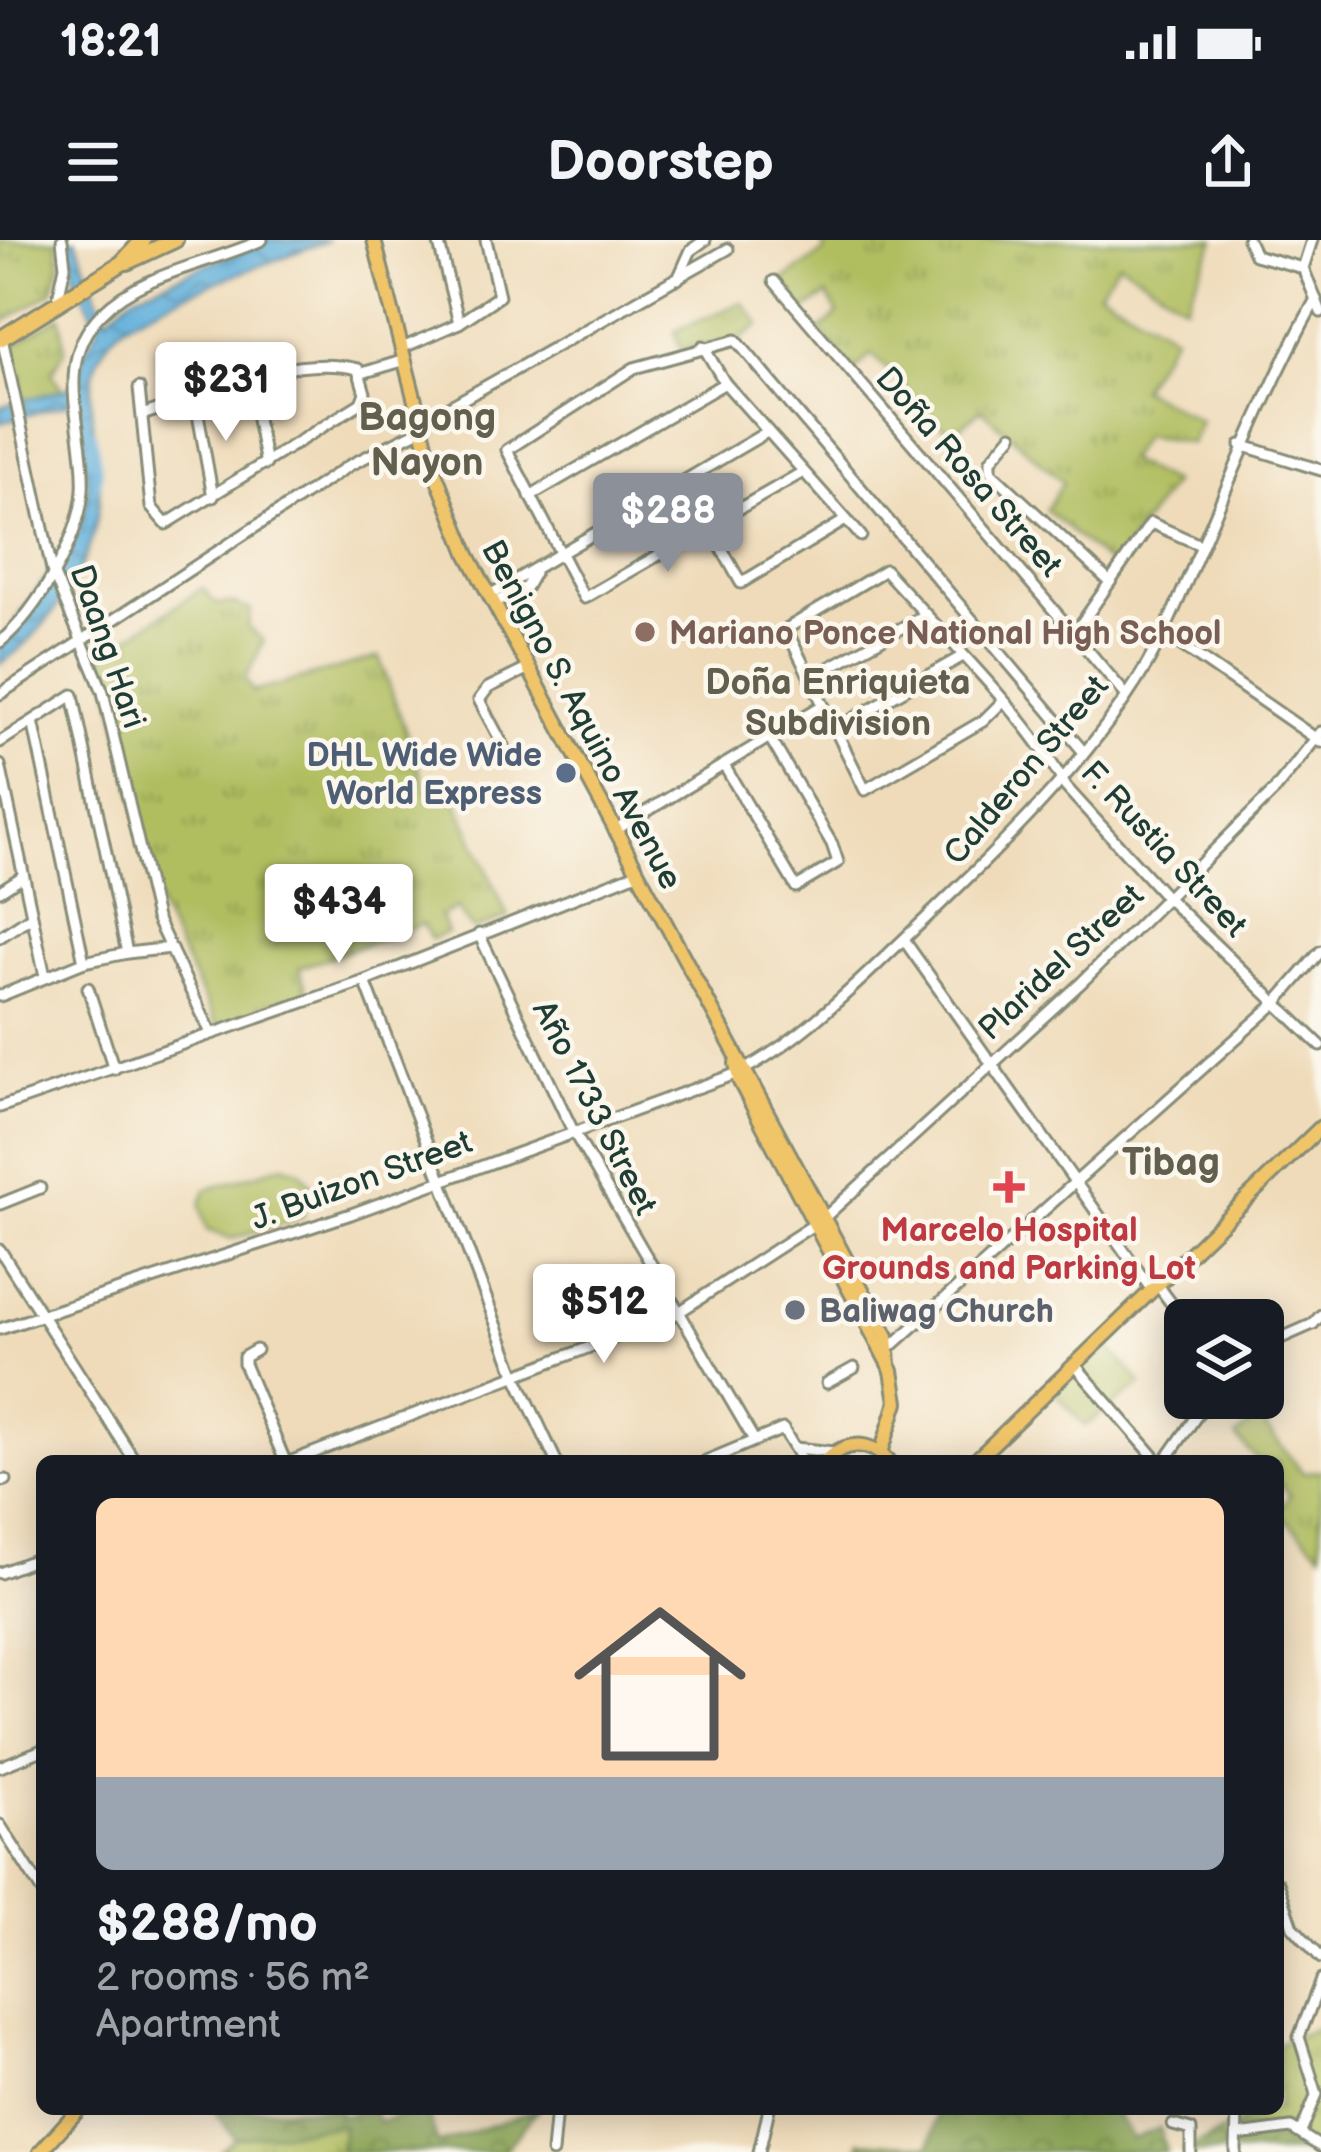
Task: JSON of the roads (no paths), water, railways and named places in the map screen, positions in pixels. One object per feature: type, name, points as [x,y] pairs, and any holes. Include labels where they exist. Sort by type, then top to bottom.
[{"type":"highway","points":[[116,267],[176,240]]},
{"type":"highway","points":[[1,339],[150,242]]},
{"type":"main road","name":"Benigno S. Aquino Avenue","points":[[377,241],[421,426],[449,513],[887,1357],[897,1402],[885,1455]]},
{"type":"main road","points":[[981,1455],[1321,1127]]},
{"type":"main road","points":[[833,1455],[861,1445],[881,1455]]},
{"type":"main road","points":[[40,2152],[74,2115]]},
{"type":"street","points":[[57,303],[65,266],[62,240]]},
{"type":"street","points":[[0,642],[16,628],[52,570],[80,511],[84,487],[72,391],[101,314],[125,297],[262,240]]},
{"type":"street","points":[[438,240],[459,323]]},
{"type":"street","points":[[359,374],[404,354],[499,296],[486,240]]},
{"type":"street","points":[[678,280],[692,250],[705,240]]},
{"type":"street","points":[[1248,240],[1255,255],[1303,268]]},
{"type":"street","points":[[1312,240],[1303,268],[1321,311]]},
{"type":"street","points":[[0,694],[377,448],[728,248]]},
{"type":"street","points":[[116,267],[125,297]]},
{"type":"street","name":"Doña Rosa Street","points":[[774,281],[1126,695]]},
{"type":"street","name":"Calderon Street","points":[[739,1068],[846,996],[979,869],[1061,778],[1126,695],[1164,633],[1241,445],[1316,299]]},
{"type":"street","name":"Daang Hari","points":[[1,339],[52,570],[85,639],[156,918],[211,1033]]},
{"type":"street","points":[[803,472],[584,598],[507,450],[634,368],[736,340],[1082,750]]},
{"type":"street","points":[[703,346],[725,383],[861,536]]},
{"type":"street","points":[[139,388],[152,514],[166,524],[176,523],[361,403],[359,374],[358,369],[330,364],[249,380],[145,414]]},
{"type":"street","points":[[0,369],[13,378]]},
{"type":"street","points":[[249,380],[266,464]]},
{"type":"street","points":[[530,496],[725,383]]},
{"type":"street","points":[[195,398],[212,497]]},
{"type":"street","points":[[492,599],[767,432]]},
{"type":"street","points":[[1012,435],[991,460],[991,472],[1110,582]]},
{"type":"street","points":[[1241,445],[1321,470]]},
{"type":"street","points":[[709,526],[741,583],[844,521]]},
{"type":"street","points":[[1074,634],[1151,523],[1198,544]]},
{"type":"street","name":"F. Rustia Street","points":[[810,678],[786,629],[885,570],[1167,898],[1321,1046]]},
{"type":"street","points":[[925,615],[810,678],[865,790],[968,730],[1001,703]]},
{"type":"street","points":[[1164,633],[1320,738]]},
{"type":"street","points":[[834,730],[961,657]]},
{"type":"street","points":[[510,758],[479,700],[488,688],[529,668]]},
{"type":"street","points":[[0,742],[73,695],[127,953]]},
{"type":"street","points":[[614,831],[823,705]]},
{"type":"street","points":[[33,721],[84,962]]},
{"type":"street","points":[[725,766],[796,887],[831,870],[838,862],[832,844],[770,738]]},
{"type":"street","name":"Plaridel Street","points":[[304,1455],[676,1314],[819,1221],[1167,898],[1320,738]]},
{"type":"street","points":[[0,765],[5,815],[45,976]]},
{"type":"street","points":[[0,1107],[364,981],[637,873]]},
{"type":"street","points":[[0,890],[23,876]]},
{"type":"street","points":[[0,937],[32,916]]},
{"type":"street","name":"Año 1733 Street","points":[[479,934],[572,1129],[676,1314],[754,1440]]},
{"type":"street","points":[[904,940],[1165,1299]]},
{"type":"street","points":[[0,996],[84,962],[171,948]]},
{"type":"street","points":[[887,1357],[1276,1003],[1321,951]]},
{"type":"street","points":[[364,981],[516,1376],[553,1455]]},
{"type":"street","points":[[88,988],[114,1069]]},
{"type":"street","name":"J. Buizon Street","points":[[0,1329],[273,1241],[739,1068]]},
{"type":"street","points":[[0,1204],[40,1188]]},
{"type":"street","points":[[0,1250],[131,1455]]},
{"type":"street","points":[[1284,1337],[1313,1324],[1321,1315]]},
{"type":"street","points":[[256,1350],[243,1360],[285,1455]]},
{"type":"street","points":[[1074,1364],[1156,1455]]},
{"type":"street","points":[[827,1383],[854,1369]]},
{"type":"street","points":[[1166,1455],[1193,1419]]},
{"type":"street","points":[[720,1455],[783,1429],[799,1455]]},
{"type":"street","points":[[795,1448],[826,1455]]},
{"type":"street","points":[[0,1573],[36,1559]]},
{"type":"street","points":[[0,1767],[36,1752]]},
{"type":"street","points":[[0,1825],[36,1882]]},
{"type":"street","points":[[1284,1901],[1293,1927],[1321,1958]]},
{"type":"street","points":[[1302,2130],[1317,2095],[1300,2037],[1321,1980]]},
{"type":"street","points":[[552,2152],[555,2115]]},
{"type":"street","points":[[758,2152],[767,2115]]},
{"type":"street","points":[[1236,2152],[1237,2115]]},
{"type":"street","points":[[1173,2125],[1191,2130],[1191,2152]]},
{"type":"street","points":[[1239,2135],[1302,2130],[1321,2147]]},
{"type":"water","points":[[67,240],[76,240],[106,318],[134,295],[266,240],[329,240],[157,307],[119,329],[103,348],[91,391],[99,504],[88,550],[51,615],[0,664],[0,644],[78,532],[88,488],[76,401],[0,423],[0,407],[76,386],[83,354],[99,327],[76,280]]},
{"type":"waterway","points":[[92,434],[98,473],[94,489]]},
{"type":"place","name":"Mariano Ponce National High School","points":[[645,632]]},
{"type":"place","name":"DHL Wide Wide World Express","points":[[566,773]]},
{"type":"place","name":"Marcelo Hospital Grounds and Parking Lot","points":[[1009,1187]]},
{"type":"place","name":"Baliwag Church","points":[[795,1310]]},
{"type":"district","name":"Bagong Nayon","points":[[427,438]]},
{"type":"district","name":"Doña Enriquieta Subdivision","points":[[838,702]]},
{"type":"district","name":"Tibag","points":[[1171,1161]]}]
